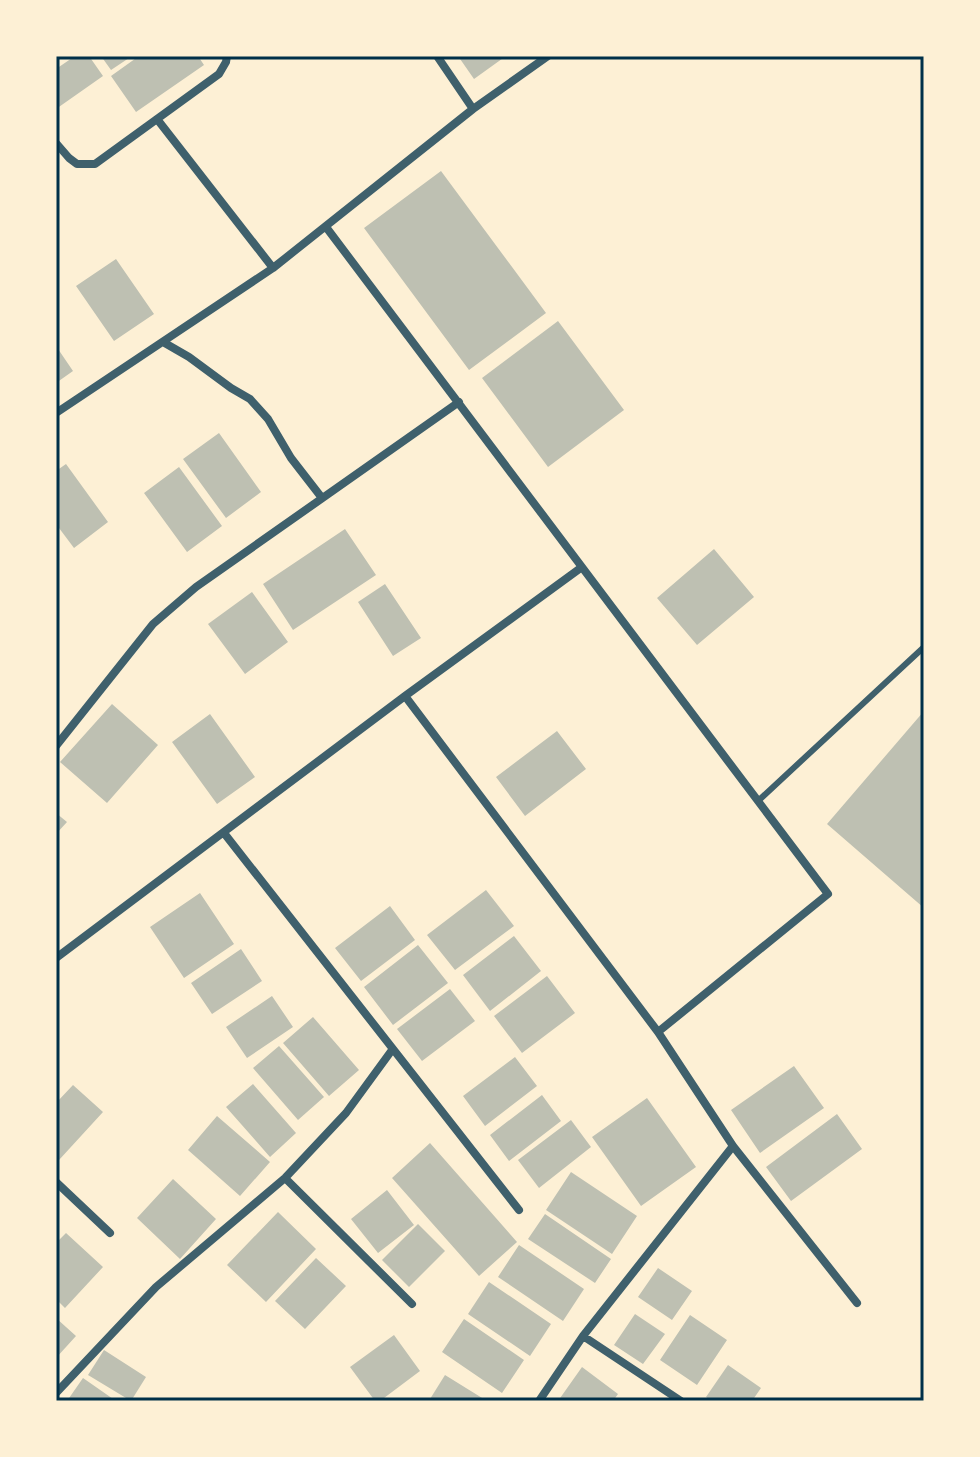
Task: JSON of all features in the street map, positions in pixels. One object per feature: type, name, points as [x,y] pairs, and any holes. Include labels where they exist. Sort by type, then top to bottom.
[{"type":"street","points":[[56,143],[77,164],[95,164],[219,74],[227,56]]},
{"type":"street","points":[[437,56],[473,109]]},
{"type":"street","points":[[56,413],[273,268],[473,109],[548,56]]},
{"type":"street","points":[[157,119],[273,268]]},
{"type":"street","points":[[326,227],[828,894],[658,1032]]},
{"type":"street","points":[[163,342],[250,399],[268,419],[291,458],[322,498]]},
{"type":"street","points":[[56,746],[153,624],[196,587],[459,402]]},
{"type":"street","points":[[56,958],[582,567]]},
{"type":"street","points":[[405,696],[658,1032],[733,1146],[857,1303]]},
{"type":"street","points":[[224,833],[519,1210]]},
{"type":"street","points":[[56,1393],[156,1287],[285,1178],[346,1113],[392,1050]]},
{"type":"street","points":[[539,1401],[583,1336],[733,1146]]},
{"type":"street","points":[[285,1178],[412,1304]]},
{"type":"street","points":[[56,1182],[110,1233]]},
{"type":"street","points":[[583,1336],[681,1401]]},
{"type":"lane","points":[[758,801],[924,647]]},
{"type":"building","points":[[75,56],[89,56],[103,76],[56,109],[56,69]]},
{"type":"building","points":[[101,56],[132,56],[111,70]]},
{"type":"building","points":[[139,56],[198,56],[204,65],[136,112],[111,76]]},
{"type":"building","points":[[458,56],[506,56],[474,79]]},
{"type":"building","points":[[441,171],[546,313],[469,370],[364,228]]},
{"type":"building","points":[[116,259],[154,314],[114,341],[76,286]]},
{"type":"building","points":[[558,321],[624,410],[548,467],[482,378]]},
{"type":"building","points":[[56,346],[73,371],[56,383]]},
{"type":"building","points":[[219,433],[261,492],[226,518],[183,459]]},
{"type":"building","points":[[66,464],[108,522],[74,548],[56,524],[56,471]]},
{"type":"building","points":[[179,467],[222,526],[187,552],[144,493]]},
{"type":"building","points":[[345,529],[376,575],[293,630],[263,584]]},
{"type":"building","points":[[714,549],[754,597],[697,645],[657,598]]},
{"type":"building","points":[[385,584],[421,638],[393,656],[358,602]]},
{"type":"building","points":[[252,592],[288,642],[245,674],[208,624]]},
{"type":"building","points":[[112,704],[158,745],[107,803],[60,762]]},
{"type":"building","points":[[924,711],[924,908],[827,824]]},
{"type":"building","points":[[210,714],[255,777],[217,804],[172,742]]},
{"type":"building","points":[[557,731],[586,769],[525,816],[496,777]]},
{"type":"building","points":[[56,813],[67,822],[56,834]]},
{"type":"building","points":[[486,890],[514,926],[455,970],[427,935]]},
{"type":"building","points":[[200,893],[234,944],[184,978],[150,927]]},
{"type":"building","points":[[390,906],[415,940],[361,981],[335,948]]},
{"type":"building","points":[[514,936],[541,971],[490,1011],[463,975]]},
{"type":"building","points":[[418,945],[448,983],[393,1025],[364,987]]},
{"type":"building","points":[[241,949],[262,981],[212,1014],[191,983]]},
{"type":"building","points":[[547,976],[575,1013],[522,1053],[494,1016]]},
{"type":"building","points":[[450,989],[475,1021],[422,1061],[397,1029]]},
{"type":"building","points":[[272,996],[293,1027],[247,1058],[226,1027]]},
{"type":"building","points":[[313,1017],[359,1070],[329,1096],[283,1043]]},
{"type":"building","points":[[279,1046],[324,1097],[298,1120],[253,1068]]},
{"type":"building","points":[[515,1057],[537,1086],[485,1126],[463,1096]]},
{"type":"building","points":[[794,1066],[824,1108],[760,1153],[731,1110]]},
{"type":"building","points":[[253,1084],[296,1133],[270,1157],[226,1107]]},
{"type":"building","points":[[73,1085],[103,1112],[59,1160],[56,1158],[56,1103]]},
{"type":"building","points":[[542,1095],[561,1121],[509,1161],[490,1135]]},
{"type":"building","points":[[647,1098],[696,1167],[641,1206],[592,1137]]},
{"type":"building","points":[[837,1114],[862,1149],[791,1201],[766,1167]]},
{"type":"building","points":[[217,1116],[270,1162],[240,1196],[188,1150]]},
{"type":"building","points":[[571,1120],[591,1147],[539,1188],[518,1160]]},
{"type":"building","points":[[430,1143],[517,1242],[479,1276],[392,1178]]},
{"type":"building","points":[[571,1172],[637,1216],[612,1254],[546,1210]]},
{"type":"building","points":[[173,1179],[216,1219],[180,1259],[137,1218]]},
{"type":"building","points":[[387,1190],[414,1225],[378,1253],[351,1219]]},
{"type":"building","points":[[278,1212],[316,1249],[266,1302],[227,1265]]},
{"type":"building","points":[[545,1214],[611,1259],[595,1283],[528,1239]]},
{"type":"building","points":[[418,1224],[445,1251],[409,1287],[382,1260]]},
{"type":"building","points":[[66,1233],[103,1267],[65,1308],[56,1299],[56,1243]]},
{"type":"building","points":[[519,1245],[584,1289],[563,1321],[498,1277]]},
{"type":"building","points":[[316,1258],[346,1286],[305,1329],[275,1301]]},
{"type":"building","points":[[658,1268],[692,1291],[672,1320],[638,1297]]},
{"type":"building","points":[[489,1282],[551,1324],[530,1356],[468,1314]]},
{"type":"building","points":[[635,1314],[665,1334],[643,1364],[614,1345]]},
{"type":"building","points":[[690,1315],[727,1340],[697,1385],[660,1360]]},
{"type":"building","points":[[56,1318],[76,1336],[56,1358]]},
{"type":"building","points":[[464,1319],[524,1360],[502,1393],[442,1352]]},
{"type":"building","points":[[394,1335],[420,1371],[380,1401],[375,1401],[350,1367]]},
{"type":"building","points":[[104,1350],[146,1377],[131,1401],[88,1375]]},
{"type":"building","points":[[728,1365],[761,1388],[752,1401],[711,1401],[706,1397]]},
{"type":"building","points":[[582,1367],[618,1394],[613,1401],[558,1401]]},
{"type":"building","points":[[445,1375],[487,1401],[433,1401],[430,1399]]},
{"type":"building","points":[[83,1378],[116,1401],[67,1401]]}]
